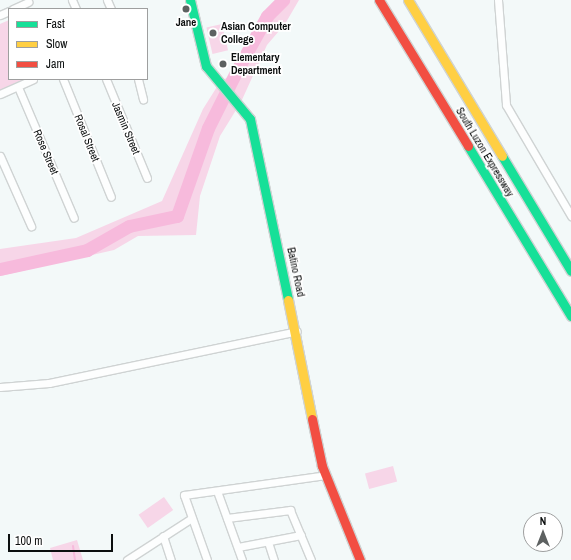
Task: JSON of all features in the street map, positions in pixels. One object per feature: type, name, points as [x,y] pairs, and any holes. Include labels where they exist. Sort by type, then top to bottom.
[{"type":"main road","name":"Batino Road","points":[[190,0],[206,66],[220,84],[241,106],[250,119],[297,331],[326,475],[360,560]]},
{"type":"main road","name":"South Luzon Expressway","points":[[379,0],[571,316]]},
{"type":"main road","name":"South Luzon Expressway","points":[[408,0],[571,271]]},
{"type":"street","points":[[498,0],[506,105],[571,216]]},
{"type":"street","points":[[16,8],[29,4]]},
{"type":"street","points":[[0,94],[32,80]]},
{"type":"street","name":"Rosal Street","points":[[63,80],[111,197]]},
{"type":"street","name":"Jasmin Street","points":[[106,80],[147,178]]},
{"type":"street","points":[[138,80],[143,99]]},
{"type":"street","name":"Rose Street","points":[[18,86],[74,218]]},
{"type":"street","points":[[0,156],[31,226]]},
{"type":"street","points":[[0,387],[49,383],[297,331]]},
{"type":"street","points":[[207,560],[184,495],[326,475]]},
{"type":"street","points":[[217,490],[242,560]]},
{"type":"street","points":[[227,518],[290,510],[311,560]]},
{"type":"street","points":[[127,560],[192,518]]},
{"type":"street","points":[[238,547],[301,535]]},
{"type":"street","points":[[163,536],[172,560]]},
{"type":"street","points":[[268,542],[274,560]]},
{"type":"shaded area","points":[[283,0],[299,0],[285,24],[267,45],[241,102],[220,136],[200,196],[196,235],[138,236],[114,250],[0,276],[0,249],[76,238],[162,201],[203,109],[220,82],[236,72],[267,16]]},
{"type":"shaded area","points":[[8,20],[8,80],[26,80],[0,91],[0,24]]},
{"type":"shaded area","points":[[222,24],[228,50],[212,54],[206,28]]},
{"type":"shaded area","points":[[393,466],[397,481],[369,489],[365,474]]},
{"type":"shaded area","points":[[164,497],[173,510],[148,528],[139,515]]},
{"type":"shaded area","points":[[77,540],[83,560],[53,560],[50,548]]},
{"type":"waterway","points":[[0,269],[87,250],[129,226],[177,216],[208,128],[236,72],[267,16],[283,0]]},
{"type":"waterway","points":[[73,546],[75,560]]},
{"type":"traffic: fast","points":[[190,0],[206,66],[250,119],[288,300]]},
{"type":"traffic: fast","points":[[468,146],[571,316]]},
{"type":"traffic: fast","points":[[502,156],[571,271]]},
{"type":"traffic: slow","points":[[408,0],[502,156]]},
{"type":"traffic: slow","points":[[288,300],[312,419]]},
{"type":"traffic: jam","points":[[379,0],[468,146]]},
{"type":"traffic: jam","points":[[312,419],[322,466],[360,560]]},
{"type":"place","name":"Jane","points":[[186,9]]},
{"type":"place","name":"Asian Computer College","points":[[213,33]]},
{"type":"place","name":"Elementary Department","points":[[223,64]]}]
